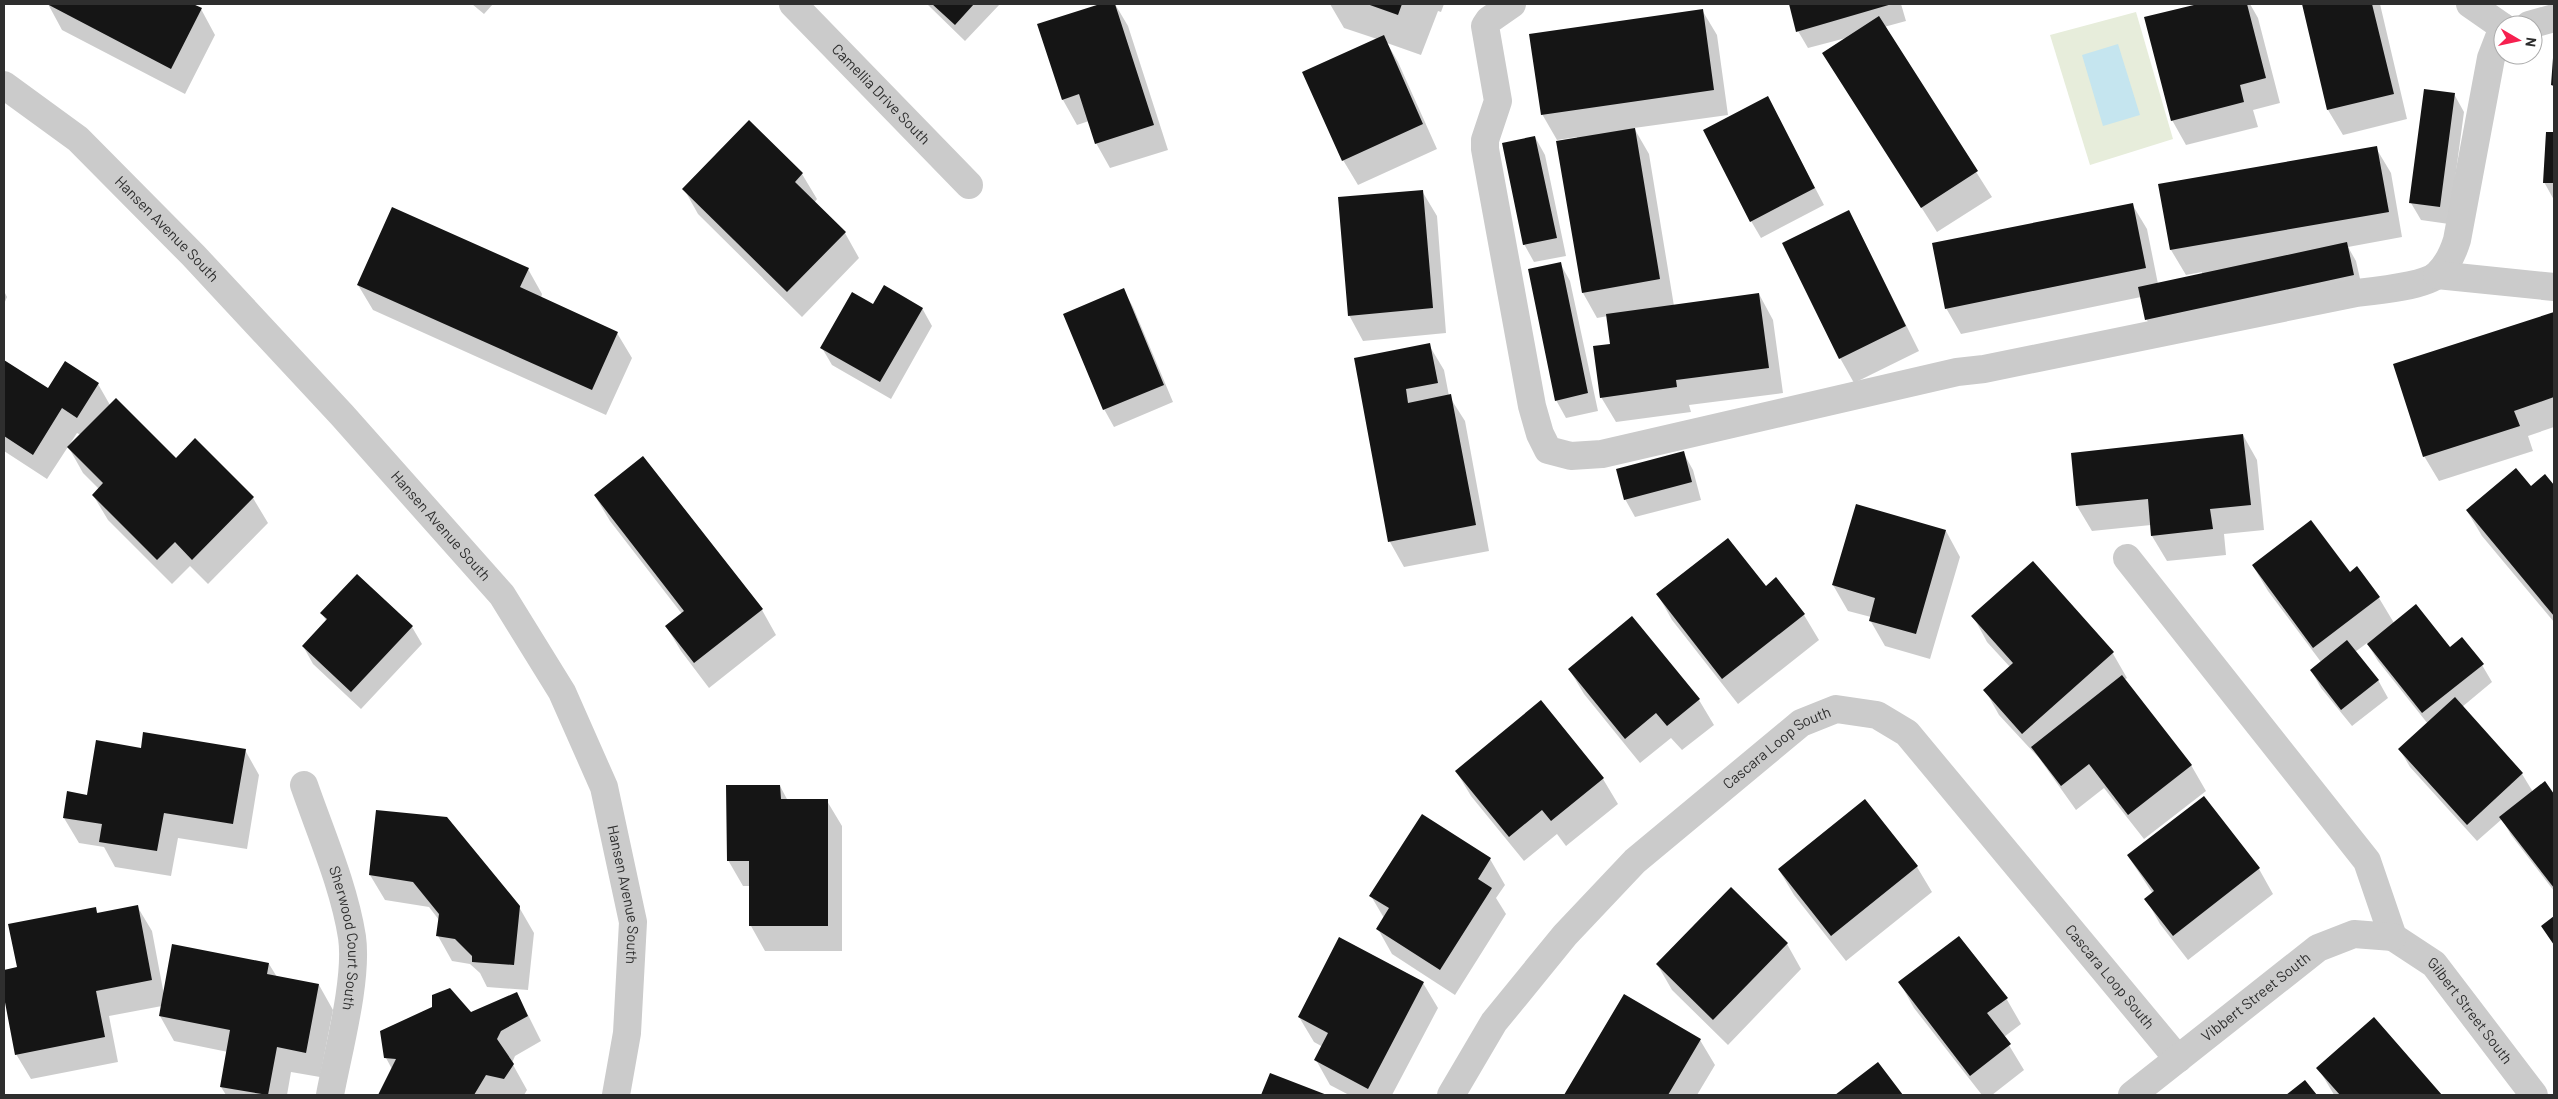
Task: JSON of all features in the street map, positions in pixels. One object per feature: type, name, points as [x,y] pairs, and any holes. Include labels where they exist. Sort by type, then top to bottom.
[{"type":"street","name":"Camellia Drive South","points":[[793,4],[969,185]]},
{"type":"street","points":[[1512,4],[1489,20],[1485,26],[1498,100],[1485,140],[1485,149],[1532,406],[1540,434],[1548,450],[1571,456],[1602,454],[1957,372],[1984,370],[2356,294],[2410,285],[2437,276],[2554,287]]},
{"type":"street","points":[[2470,4],[2493,20]]},
{"type":"street","points":[[2437,276],[2451,258],[2457,240],[2490,58],[2493,51]]},
{"type":"street","name":"Hansen Avenue South","points":[[4,85],[78,139],[193,255],[342,415],[502,595],[562,692],[604,787],[633,922],[627,1033],[616,1095]]},
{"type":"street","points":[[2127,558],[2367,861],[2393,937]]},
{"type":"street","name":"Cascara Loop South","points":[[1452,1095],[1494,1022],[1564,935],[1634,861],[1801,724],[1836,709],[1877,715],[1907,733],[2178,1059]]},
{"type":"street","name":"Sherwood Court South","points":[[304,785],[342,896],[352,939],[351,982],[330,1095]]},
{"type":"street","name":"Vibbert Street South","points":[[2132,1095],[2318,948],[2354,934],[2393,937]]},
{"type":"street","name":"Gilbert Street South","points":[[2393,937],[2434,964],[2534,1095]]},
{"type":"green space","points":[[2136,12],[2173,139],[2090,165],[2050,35]]},
{"type":"water","points":[[2118,44],[2140,115],[2103,126],[2082,55]]},
{"type":"building","points":[[47,4],[193,4],[202,8],[171,69]]},
{"type":"building","points":[[932,4],[974,4],[955,25]]},
{"type":"building","points":[[1100,4],[1115,4],[1154,125],[1095,144],[1079,94],[1062,100],[1037,24]]},
{"type":"building","points":[[1367,4],[1402,4],[1398,15]]},
{"type":"building","points":[[1789,4],[1892,4],[1796,32]]},
{"type":"building","points":[[2198,4],[2247,4],[2266,78],[2240,85],[2244,102],[2171,121],[2144,17]]},
{"type":"building","points":[[2302,4],[2372,4],[2394,94],[2327,110]]},
{"type":"building","points":[[1703,9],[1714,90],[1541,115],[1529,34]]},
{"type":"building","points":[[1879,16],[1978,171],[1921,208],[1822,53]]},
{"type":"building","points":[[1384,35],[1423,124],[1342,161],[1302,72]]},
{"type":"building","points":[[2554,58],[2554,86],[2551,85]]},
{"type":"building","points":[[2424,89],[2455,93],[2440,207],[2409,203]]},
{"type":"building","points":[[1768,96],[1815,188],[1750,222],[1703,130]]},
{"type":"building","points":[[749,120],[803,173],[795,182],[846,232],[787,292],[682,189]]},
{"type":"building","points":[[1635,128],[1660,279],[1582,293],[1556,141]]},
{"type":"building","points":[[2546,132],[2554,132],[2554,183],[2543,183]]},
{"type":"building","points":[[1535,136],[1557,238],[1523,245],[1502,143]]},
{"type":"building","points":[[2377,146],[2389,212],[2170,250],[2158,184]]},
{"type":"building","points":[[1423,190],[1433,308],[1348,316],[1338,197]]},
{"type":"building","points":[[2133,203],[2146,268],[1945,309],[1932,243]]},
{"type":"building","points":[[392,207],[529,268],[520,287],[618,332],[592,390],[357,285]]},
{"type":"building","points":[[1849,210],[1906,326],[1839,359],[1782,243]]},
{"type":"building","points":[[2347,242],[2354,275],[2145,320],[2138,287]]},
{"type":"building","points":[[1561,262],[1588,393],[1555,401],[1528,269]]},
{"type":"building","points":[[884,285],[923,308],[880,382],[820,348],[852,292],[873,304]]},
{"type":"building","points":[[1124,288],[1164,385],[1103,410],[1063,314]]},
{"type":"building","points":[[1759,293],[1769,368],[1676,380],[1677,387],[1600,398],[1593,346],[1610,344],[1606,314]]},
{"type":"building","points":[[2554,312],[2554,397],[2514,411],[2520,426],[2423,457],[2393,364]]},
{"type":"building","points":[[1430,343],[1438,383],[1406,389],[1408,403],[1451,394],[1476,525],[1388,542],[1354,358]]},
{"type":"building","points":[[4,360],[48,388],[65,361],[99,383],[77,418],[62,408],[33,455],[4,436]]},
{"type":"building","points":[[116,398],[176,458],[195,438],[254,497],[192,560],[175,542],[157,560],[92,495],[103,483],[67,447]]},
{"type":"building","points":[[2243,434],[2251,505],[2210,509],[2213,529],[2151,536],[2148,499],[2076,506],[2071,453]]},
{"type":"building","points":[[1684,451],[1692,482],[1624,500],[1616,469]]},
{"type":"building","points":[[643,456],[763,609],[694,663],[665,626],[684,611],[594,495]]},
{"type":"building","points":[[2516,468],[2531,486],[2545,474],[2554,485],[2554,616],[2466,510]]},
{"type":"building","points":[[1856,504],[1946,530],[1916,634],[1869,621],[1875,598],[1832,585]]},
{"type":"building","points":[[2311,520],[2350,572],[2357,566],[2380,597],[2313,648],[2252,565]]},
{"type":"building","points":[[1728,538],[1766,586],[1776,577],[1805,614],[1722,679],[1656,594]]},
{"type":"building","points":[[2033,561],[2114,652],[2022,734],[1983,690],[2013,663],[1971,616]]},
{"type":"building","points":[[357,574],[413,626],[351,692],[302,646],[327,619],[320,613]]},
{"type":"building","points":[[2416,604],[2450,647],[2462,637],[2484,664],[2422,713],[2367,644]]},
{"type":"building","points":[[1632,616],[1700,699],[1667,726],[1656,713],[1625,739],[1568,669]]},
{"type":"building","points":[[2347,640],[2379,680],[2341,710],[2310,670]]},
{"type":"building","points":[[2122,675],[2192,765],[2128,815],[2089,764],[2061,786],[2031,747]]},
{"type":"building","points":[[2455,697],[2523,773],[2467,825],[2398,749]]},
{"type":"building","points":[[1541,700],[1604,778],[1551,821],[1542,810],[1509,837],[1455,771]]},
{"type":"building","points":[[143,732],[246,749],[233,824],[164,813],[157,851],[99,842],[102,824],[63,818],[67,791],[87,795],[96,740],[141,748]]},
{"type":"building","points":[[2545,781],[2554,794],[2554,888],[2499,817]]},
{"type":"building","points":[[726,785],[780,785],[781,799],[828,799],[828,926],[749,926],[749,861],[727,861]]},
{"type":"building","points":[[2204,796],[2260,868],[2173,936],[2144,899],[2154,891],[2127,855]]},
{"type":"building","points":[[1865,799],[1918,866],[1831,936],[1778,869]]},
{"type":"building","points":[[376,810],[447,817],[520,906],[514,965],[472,962],[472,956],[455,939],[436,936],[439,914],[413,882],[369,875]]},
{"type":"building","points":[[1422,814],[1491,858],[1478,879],[1492,888],[1440,970],[1376,929],[1389,908],[1369,896]]},
{"type":"building","points":[[1731,887],[1788,943],[1713,1020],[1656,964]]},
{"type":"building","points":[[138,905],[152,980],[96,991],[105,1037],[15,1055],[4,997],[4,970],[17,967],[8,924],[96,907],[97,913]]},
{"type":"building","points":[[2554,916],[2554,945],[2541,926]]},
{"type":"building","points":[[1959,936],[2008,998],[1987,1013],[2011,1044],[1970,1076],[1898,982]]},
{"type":"building","points":[[1339,937],[1424,982],[1368,1089],[1314,1060],[1328,1033],[1298,1017]]},
{"type":"building","points":[[172,944],[269,963],[267,974],[319,984],[306,1053],[277,1047],[268,1095],[220,1087],[230,1030],[159,1016]]},
{"type":"building","points":[[450,988],[471,1012],[517,992],[528,1016],[501,1031],[497,1039],[514,1064],[504,1079],[486,1075],[474,1095],[378,1095],[396,1059],[384,1058],[380,1031],[432,1007],[432,995]]},
{"type":"building","points":[[1624,994],[1701,1039],[1668,1095],[1564,1095]]},
{"type":"building","points":[[2374,1017],[2442,1095],[2340,1095],[2316,1068]]},
{"type":"building","points":[[1878,1062],[1903,1095],[1835,1095]]},
{"type":"building","points":[[1270,1073],[1327,1095],[1261,1095]]},
{"type":"building","points":[[2305,1080],[2317,1095],[2286,1095]]}]
